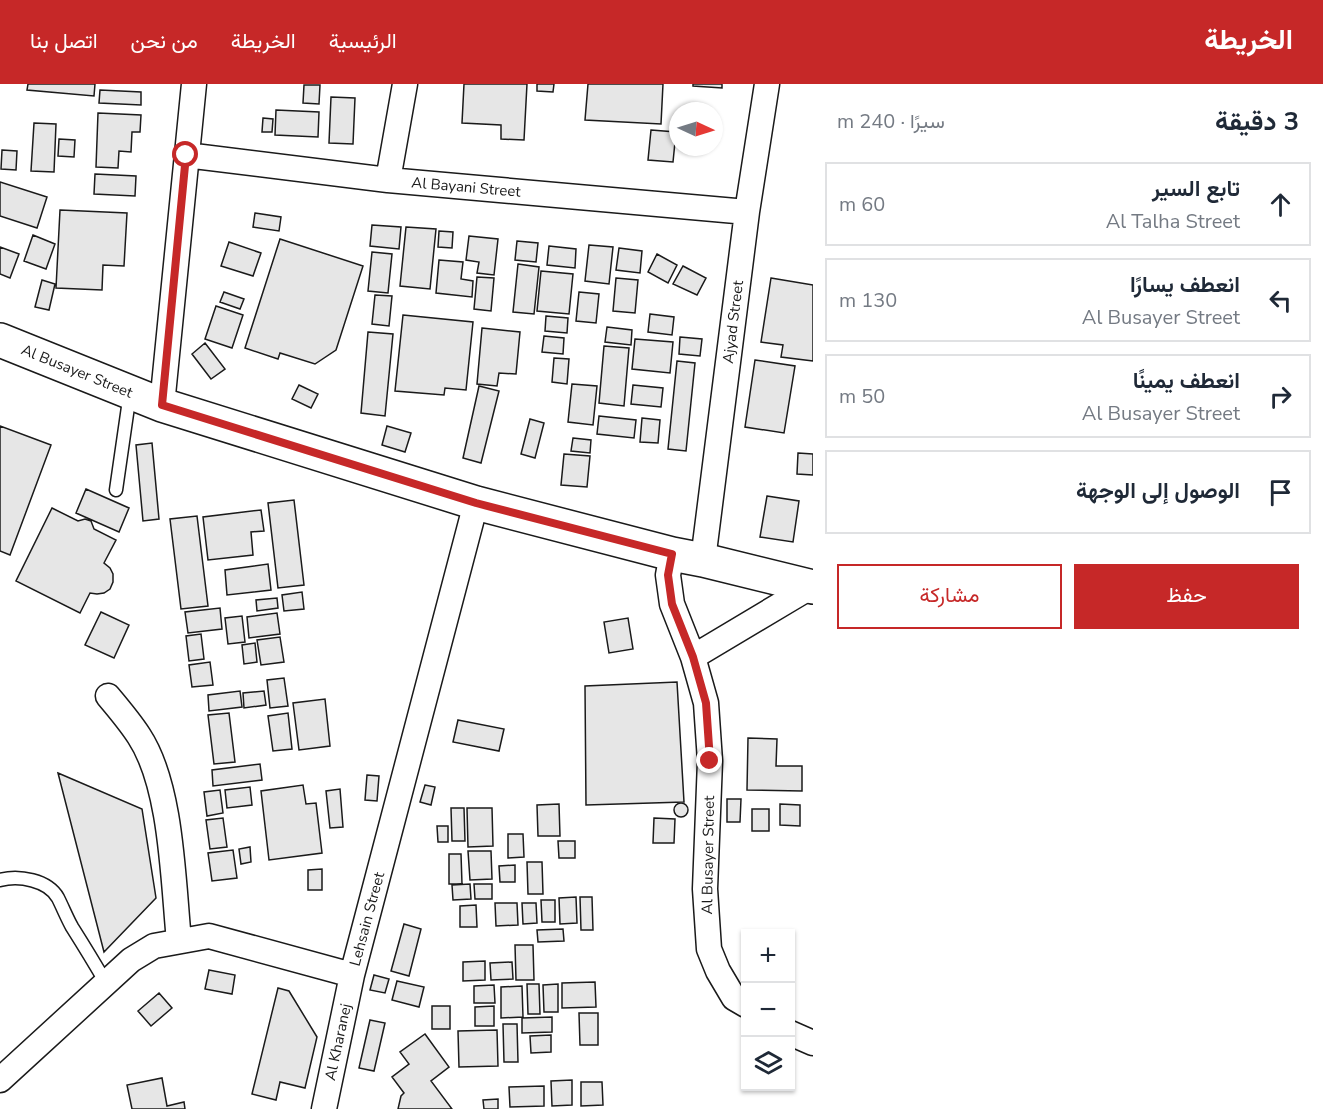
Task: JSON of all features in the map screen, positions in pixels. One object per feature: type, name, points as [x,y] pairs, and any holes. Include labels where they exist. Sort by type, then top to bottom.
[{"type":"street","points":[[162,405],[194,84]]},
{"type":"street","points":[[388,180],[405,84]]},
{"type":"street","name":"Ajyad Street","points":[[688,557],[747,212],[766,84]]},
{"type":"street","name":"Al Bayani Street","points":[[186,155],[388,180],[747,212]]},
{"type":"street","name":"Al Busayer Street","points":[[0,340],[162,405],[476,503],[813,586]]},
{"type":"street","name":"Lehsain Street","points":[[0,1080],[131,960],[154,946],[209,936],[352,975],[476,503]]},
{"type":"street","name":"Al Busayer Street","points":[[688,557],[668,575],[672,604],[693,657],[706,703],[710,761],[705,889],[709,949],[718,971],[734,998],[741,1002]]},
{"type":"street","points":[[693,657],[813,586]]},
{"type":"street","points":[[108,696],[140,737],[161,785],[179,941]]},
{"type":"street","name":"Al Kharanej","points":[[324,1109],[352,975]]},
{"type":"street","points":[[795,1035],[813,1043]]},
{"type":"lane","points":[[116,490],[130,392]]},
{"type":"lane","points":[[0,880],[28,879],[43,885],[57,896],[68,920],[106,983]]},
{"type":"building","points":[[28,84],[95,84],[94,96],[27,90]]},
{"type":"building","points":[[464,84],[527,84],[524,140],[501,139],[501,125],[462,123]]},
{"type":"building","points":[[537,84],[554,84],[553,92],[537,91]]},
{"type":"building","points":[[588,84],[663,84],[661,124],[585,120]]},
{"type":"building","points":[[693,84],[722,84],[722,88],[693,86]]},
{"type":"building","points":[[304,85],[320,85],[319,104],[303,103]]},
{"type":"building","points":[[100,90],[141,92],[141,105],[99,103]]},
{"type":"building","points":[[331,97],[355,98],[353,144],[329,143]]},
{"type":"building","points":[[276,110],[319,112],[318,137],[275,135]]},
{"type":"building","points":[[98,113],[141,115],[140,132],[132,132],[131,152],[119,151],[118,168],[96,167]]},
{"type":"building","points":[[263,118],[273,119],[272,132],[262,132]]},
{"type":"building","points":[[34,123],[56,124],[54,172],[31,171]]},
{"type":"building","points":[[651,130],[669,131],[669,156],[674,156],[673,162],[648,160]]},
{"type":"building","points":[[59,139],[75,140],[74,157],[58,156]]},
{"type":"building","points":[[2,150],[17,151],[16,170],[1,169]]},
{"type":"building","points":[[95,174],[136,176],[135,196],[94,194]]},
{"type":"building","points":[[0,182],[47,197],[37,228],[0,216]]},
{"type":"building","points":[[60,210],[127,213],[124,266],[103,265],[102,290],[56,288]]},
{"type":"building","points":[[255,213],[281,217],[279,231],[253,227]]},
{"type":"building","points":[[372,225],[401,227],[399,249],[370,246]]},
{"type":"building","points":[[406,227],[436,229],[430,289],[400,286]]},
{"type":"building","points":[[439,231],[453,232],[452,248],[438,247]]},
{"type":"building","points":[[33,235],[55,244],[46,269],[24,261]]},
{"type":"building","points":[[469,236],[498,239],[494,275],[477,273],[479,262],[466,260]]},
{"type":"building","points":[[280,239],[363,266],[336,350],[315,364],[280,353],[278,359],[245,348]]},
{"type":"building","points":[[517,241],[538,243],[536,262],[515,260]]},
{"type":"building","points":[[229,242],[261,253],[253,276],[221,266]]},
{"type":"building","points":[[589,245],[613,247],[609,284],[585,281]]},
{"type":"building","points":[[549,246],[576,249],[575,268],[547,265]]},
{"type":"building","points":[[0,247],[19,254],[10,278],[0,274]]},
{"type":"building","points":[[619,248],[642,251],[640,273],[616,270]]},
{"type":"building","points":[[372,252],[392,254],[388,293],[368,291]]},
{"type":"building","points":[[657,254],[677,265],[668,283],[648,272]]},
{"type":"building","points":[[439,260],[463,262],[461,279],[473,281],[472,297],[436,293]]},
{"type":"building","points":[[518,264],[539,267],[534,314],[513,312]]},
{"type":"building","points":[[683,266],[706,278],[697,295],[673,284]]},
{"type":"building","points":[[541,271],[573,274],[569,314],[537,311]]},
{"type":"building","points":[[477,277],[494,278],[491,311],[474,309]]},
{"type":"building","points":[[616,278],[638,280],[635,313],[613,311]]},
{"type":"building","points":[[771,278],[813,285],[813,361],[781,357],[783,345],[761,342]]},
{"type":"building","points":[[42,280],[55,284],[49,310],[35,307]]},
{"type":"building","points":[[224,292],[244,299],[240,309],[220,302]]},
{"type":"building","points":[[579,292],[599,294],[596,323],[576,321]]},
{"type":"building","points":[[375,295],[392,296],[389,326],[372,324]]},
{"type":"building","points":[[216,306],[243,315],[232,348],[205,339]]},
{"type":"building","points":[[650,314],[674,317],[672,335],[648,332]]},
{"type":"building","points":[[403,315],[473,322],[466,390],[445,388],[444,395],[395,391]]},
{"type":"building","points":[[546,316],[568,318],[567,333],[545,331]]},
{"type":"building","points":[[607,327],[632,330],[631,345],[605,342]]},
{"type":"building","points":[[482,328],[520,332],[516,374],[499,373],[497,386],[477,384]]},
{"type":"building","points":[[368,332],[393,334],[385,416],[361,413]]},
{"type":"building","points":[[544,336],[564,338],[563,354],[542,352]]},
{"type":"building","points":[[680,337],[702,339],[700,356],[679,354]]},
{"type":"building","points":[[635,339],[673,342],[670,373],[632,369]]},
{"type":"building","points":[[205,343],[225,369],[211,379],[192,354]]},
{"type":"building","points":[[604,346],[629,348],[624,406],[599,403]]},
{"type":"building","points":[[554,358],[569,359],[567,384],[552,382]]},
{"type":"building","points":[[755,360],[795,366],[784,433],[745,427]]},
{"type":"building","points":[[677,361],[695,363],[686,451],[668,449]]},
{"type":"building","points":[[572,384],[597,386],[593,425],[568,422]]},
{"type":"building","points":[[299,385],[318,394],[311,408],[292,399]]},
{"type":"building","points":[[633,385],[663,388],[661,407],[631,404]]},
{"type":"building","points":[[479,386],[499,391],[481,463],[463,458]]},
{"type":"building","points":[[599,416],[636,420],[634,438],[597,434]]},
{"type":"building","points":[[642,418],[660,420],[658,443],[640,442]]},
{"type":"building","points":[[530,419],[544,423],[535,458],[521,454]]},
{"type":"building","points":[[0,426],[51,445],[10,555],[0,551]]},
{"type":"building","points":[[387,426],[411,433],[405,452],[382,445]]},
{"type":"building","points":[[573,438],[591,440],[590,453],[571,451]]},
{"type":"building","points":[[152,443],[159,519],[143,521],[136,445]]},
{"type":"building","points":[[798,453],[813,454],[813,475],[797,474]]},
{"type":"building","points":[[564,454],[590,456],[587,487],[561,485]]},
{"type":"building","points":[[86,489],[129,508],[119,532],[76,513]]},
{"type":"building","points":[[767,496],[799,501],[793,542],[760,537]]},
{"type":"building","points":[[294,500],[304,585],[278,588],[268,503]]},
{"type":"building","points":[[52,508],[78,521],[85,519],[91,521],[94,529],[116,540],[104,563],[113,574],[110,589],[104,593],[90,593],[80,613],[16,581]]},
{"type":"building","points":[[261,510],[264,531],[251,532],[253,555],[208,560],[203,517]]},
{"type":"building","points":[[197,516],[208,606],[181,609],[170,519]]},
{"type":"building","points":[[268,564],[271,590],[227,595],[225,570]]},
{"type":"building","points":[[302,592],[304,609],[284,611],[282,595]]},
{"type":"building","points":[[277,598],[278,608],[257,611],[256,600]]},
{"type":"building","points":[[220,608],[222,629],[188,633],[185,612]]},
{"type":"building","points":[[101,612],[129,625],[114,658],[85,645]]},
{"type":"building","points":[[277,613],[280,634],[249,638],[247,617]]},
{"type":"building","points":[[242,616],[245,642],[228,644],[225,618]]},
{"type":"building","points":[[628,618],[633,649],[609,653],[604,622]]},
{"type":"building","points":[[201,634],[204,659],[189,661],[186,636]]},
{"type":"building","points":[[280,637],[284,662],[261,665],[257,640]]},
{"type":"building","points":[[255,643],[257,662],[244,664],[242,645]]},
{"type":"building","points":[[210,662],[213,685],[192,687],[189,665]]},
{"type":"building","points":[[284,678],[288,706],[270,708],[267,680]]},
{"type":"building","points":[[677,682],[684,802],[586,805],[585,686]]},
{"type":"building","points":[[240,691],[242,707],[209,711],[208,695]]},
{"type":"building","points":[[264,691],[266,705],[244,708],[243,693]]},
{"type":"building","points":[[325,699],[330,746],[299,750],[293,703]]},
{"type":"building","points":[[229,713],[235,762],[214,764],[208,715]]},
{"type":"building","points":[[288,713],[292,749],[273,751],[268,716]]},
{"type":"building","points":[[458,720],[504,729],[499,751],[453,742]]},
{"type":"building","points":[[748,738],[777,739],[776,766],[802,766],[802,791],[747,790]]},
{"type":"building","points":[[260,764],[262,780],[213,786],[212,770]]},
{"type":"building","points":[[58,773],[142,809],[156,898],[104,952]]},
{"type":"building","points":[[367,775],[379,776],[377,801],[365,800]]},
{"type":"building","points":[[303,785],[306,804],[316,803],[322,853],[269,860],[261,791]]},
{"type":"building","points":[[425,785],[435,787],[431,805],[420,802]]},
{"type":"building","points":[[250,787],[252,805],[227,808],[225,790]]},
{"type":"building","points":[[340,789],[343,827],[330,828],[326,791]]},
{"type":"building","points":[[220,790],[223,813],[207,816],[204,792]]},
{"type":"building","points":[[727,799],[741,799],[740,822],[727,822]]},
{"type":"building","points":[[681,803],[686,805],[688,810],[686,815],[681,817],[676,815],[674,810],[676,805]]},
{"type":"building","points":[[559,804],[560,836],[538,836],[537,805]]},
{"type":"building","points":[[780,804],[800,805],[800,826],[780,825]]},
{"type":"building","points":[[451,808],[464,808],[465,841],[452,841]]},
{"type":"building","points":[[467,808],[492,808],[493,846],[468,847]]},
{"type":"building","points":[[752,809],[769,809],[769,831],[752,831]]},
{"type":"building","points":[[223,818],[227,847],[210,849],[206,820]]},
{"type":"building","points":[[654,818],[675,819],[674,843],[653,843]]},
{"type":"building","points":[[437,826],[448,826],[448,842],[438,842]]},
{"type":"building","points":[[508,834],[523,834],[524,857],[508,858]]},
{"type":"building","points":[[558,841],[575,841],[575,858],[559,858]]},
{"type":"building","points":[[250,847],[251,862],[241,864],[239,849]]},
{"type":"building","points":[[233,850],[237,878],[212,881],[208,853]]},
{"type":"building","points":[[468,851],[491,851],[492,879],[470,880]]},
{"type":"building","points":[[449,854],[461,854],[462,884],[449,884]]},
{"type":"building","points":[[527,862],[542,862],[543,894],[528,894]]},
{"type":"building","points":[[515,865],[515,882],[500,882],[499,866]]},
{"type":"building","points":[[322,869],[322,890],[308,890],[308,870]]},
{"type":"building","points":[[470,884],[471,899],[453,900],[452,885]]},
{"type":"building","points":[[474,884],[492,884],[492,899],[475,899]]},
{"type":"building","points":[[576,897],[577,923],[560,924],[559,898]]},
{"type":"building","points":[[580,897],[592,897],[593,930],[581,930]]},
{"type":"building","points":[[541,900],[555,900],[555,922],[542,922]]},
{"type":"building","points":[[495,903],[517,903],[518,925],[496,926]]},
{"type":"building","points":[[522,903],[536,903],[537,923],[523,924]]},
{"type":"building","points":[[476,905],[477,927],[460,927],[460,906]]},
{"type":"building","points":[[404,924],[421,929],[409,976],[391,971]]},
{"type":"building","points":[[563,929],[564,941],[538,942],[537,930]]},
{"type":"building","points":[[515,945],[533,945],[534,980],[516,980]]},
{"type":"building","points":[[485,961],[485,980],[463,981],[463,962]]},
{"type":"building","points":[[512,962],[513,979],[491,980],[490,963]]},
{"type":"building","points":[[209,970],[235,975],[232,994],[205,989]]},
{"type":"building","points":[[374,975],[389,979],[385,993],[370,990]]},
{"type":"building","points":[[397,981],[424,987],[419,1007],[392,1000]]},
{"type":"building","points":[[595,982],[596,1007],[562,1008],[562,983]]},
{"type":"building","points":[[527,984],[539,984],[540,1014],[528,1014]]},
{"type":"building","points":[[558,984],[558,1012],[544,1012],[543,985]]},
{"type":"building","points":[[494,985],[495,1003],[474,1003],[474,986]]},
{"type":"building","points":[[522,986],[523,1017],[501,1018],[501,987]]},
{"type":"building","points":[[278,988],[289,991],[317,1037],[305,1088],[280,1082],[276,1100],[252,1094]]},
{"type":"building","points":[[159,993],[172,1008],[151,1026],[138,1011]]},
{"type":"building","points":[[432,1006],[450,1006],[450,1029],[432,1029]]},
{"type":"building","points":[[494,1006],[494,1026],[475,1026],[475,1007]]},
{"type":"building","points":[[579,1013],[598,1013],[598,1045],[580,1045]]},
{"type":"building","points":[[552,1017],[552,1032],[522,1033],[522,1018]]},
{"type":"building","points":[[370,1020],[385,1023],[374,1071],[359,1068]]},
{"type":"building","points":[[503,1024],[517,1024],[518,1062],[504,1062]]},
{"type":"building","points":[[497,1030],[498,1066],[459,1067],[458,1031]]},
{"type":"building","points":[[425,1034],[449,1067],[431,1081],[452,1109],[398,1109],[404,1093],[392,1077],[409,1064],[400,1052]]},
{"type":"building","points":[[551,1035],[551,1052],[531,1053],[530,1036]]},
{"type":"building","points":[[162,1078],[167,1106],[184,1102],[185,1109],[132,1109],[127,1085]]},
{"type":"building","points":[[572,1080],[572,1105],[552,1106],[551,1081]]},
{"type":"building","points":[[581,1082],[602,1082],[603,1105],[581,1106]]},
{"type":"building","points":[[544,1086],[544,1106],[510,1107],[509,1087]]},
{"type":"building","points":[[498,1099],[498,1109],[484,1109],[483,1100]]},
{"type":"route","points":[[186,155],[162,405],[476,503],[672,554],[668,575],[672,604],[693,657],[706,703],[710,761]]}]
